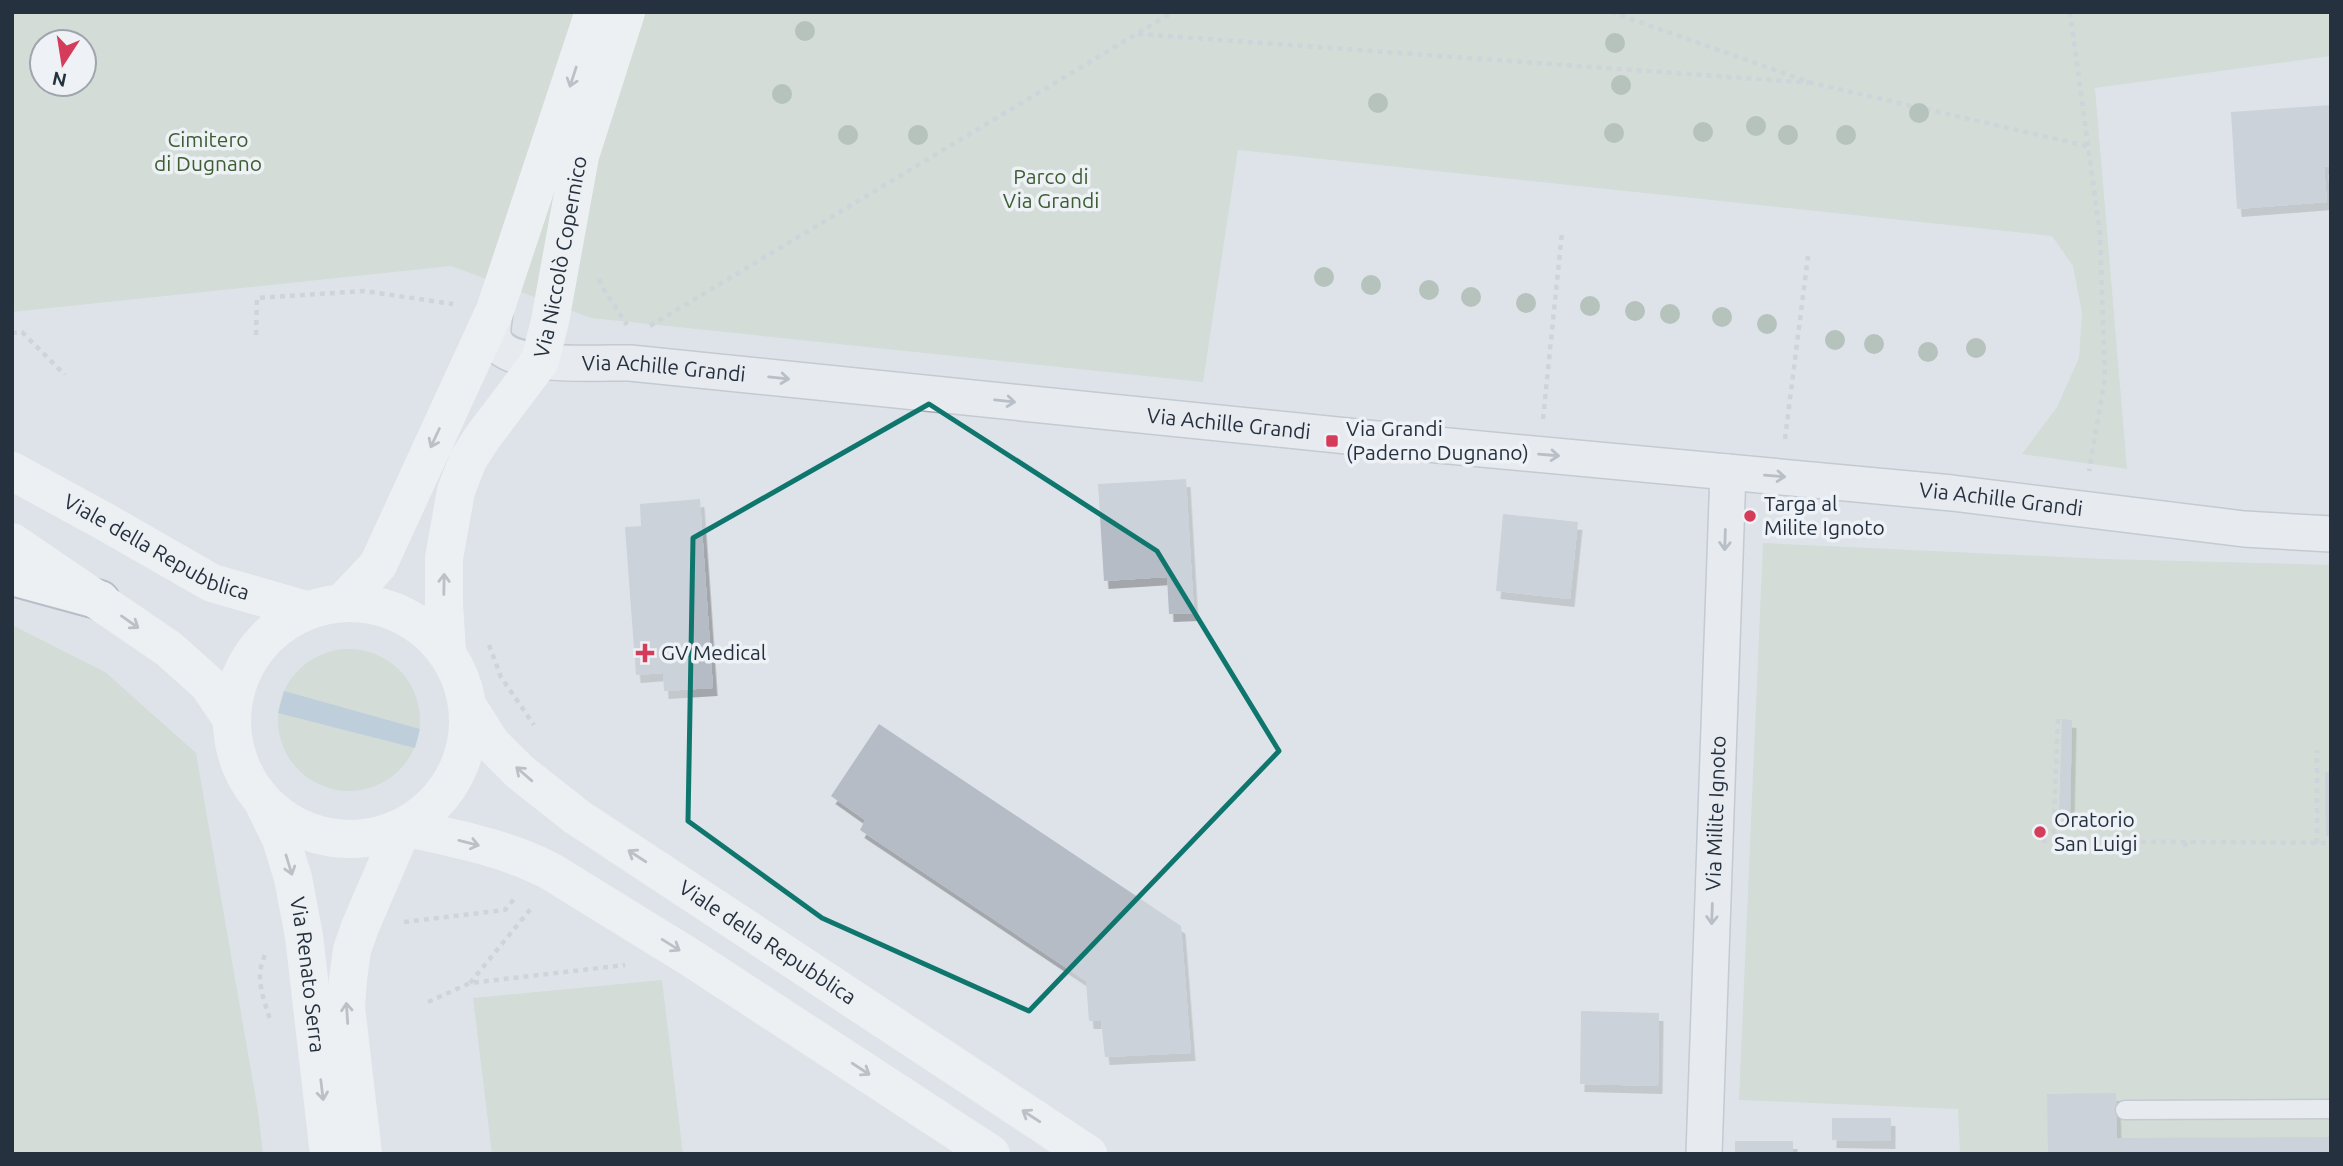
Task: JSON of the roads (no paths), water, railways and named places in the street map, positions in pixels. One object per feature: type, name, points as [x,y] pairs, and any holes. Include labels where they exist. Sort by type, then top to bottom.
[{"type":"main road","name":"Via Niccolò Copernico","points":[[343,602],[378,565],[495,310],[594,12]]},
{"type":"main road","name":"Via Niccolò Copernico","points":[[447,652],[444,558],[456,492],[468,460],[482,438],[540,361],[550,321],[580,156],[625,12]]},
{"type":"main road","name":"Viale della Repubblica","points":[[12,471],[212,583],[306,610]]},
{"type":"main road","points":[[12,542],[169,649],[208,684],[231,718]]},
{"type":"main road","points":[[12,576],[100,600]]},
{"type":"main road","points":[[343,602],[372,604],[398,612],[424,627],[447,652],[461,678],[469,708],[467,745],[458,770],[445,793],[428,810],[402,827],[370,838],[336,838],[304,830],[281,817],[263,802],[244,775],[233,745],[231,718],[237,683],[250,654],[273,629],[306,610],[343,602]]},
{"type":"main road","name":"Viale della Repubblica","points":[[469,708],[491,743],[520,772],[577,817],[1088,1154]]},
{"type":"main road","name":"Via Renato Serra","points":[[263,802],[281,839],[293,878],[329,1154]]},
{"type":"main road","points":[[402,827],[495,849],[532,862],[691,958],[991,1154]]},
{"type":"main road","name":"Via Renato Serra","points":[[363,1154],[346,1007],[348,979],[352,950],[360,927],[402,827]]},
{"type":"street","name":"Via Achille Grandi","points":[[495,310],[494,338],[501,349],[516,357],[540,361],[630,363],[1952,493],[2244,529],[2331,534]]},
{"type":"street","name":"Via Milite Ignoto","points":[[1704,1154],[1728,472]]},
{"type":"lane","points":[[2125,1110],[2331,1109]]},
{"type":"water","points":[[284,691],[420,729],[415,748],[278,713]]},
{"type":"place","name":"Via Grandi (Paderno Dugnano)","points":[[1332,441]]},
{"type":"place","name":"Targa al Milite Ignoto","points":[[1750,516]]},
{"type":"place","name":"GV Medical","points":[[645,653]]},
{"type":"place","name":"Oratorio San Luigi","points":[[2040,832]]},
{"type":"park label","name":"Cimitero di Dugnano","points":[[208,152]]},
{"type":"park label","name":"Parco di Via Grandi","points":[[1051,189]]}]
